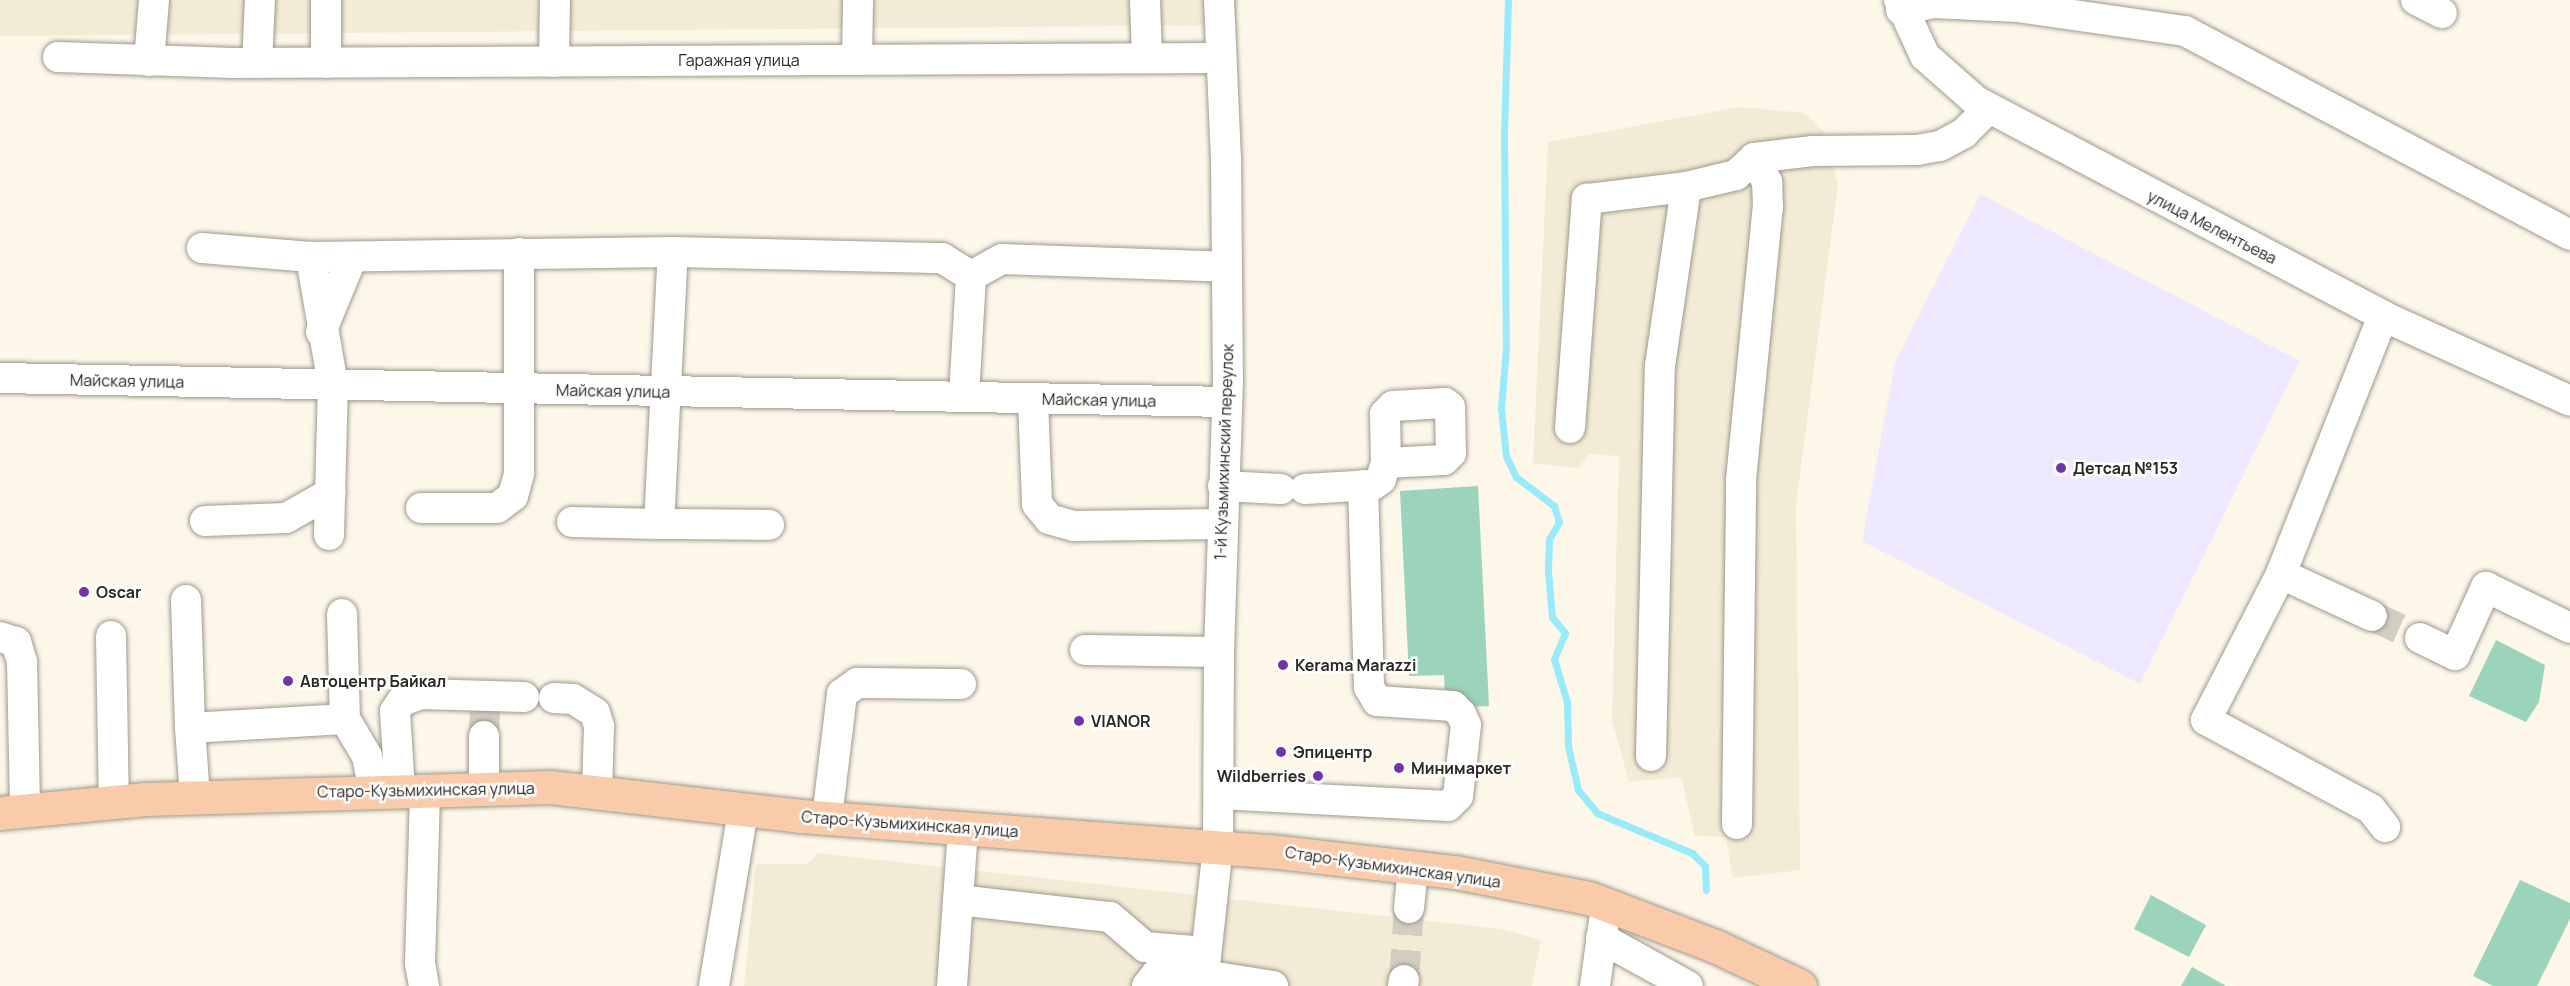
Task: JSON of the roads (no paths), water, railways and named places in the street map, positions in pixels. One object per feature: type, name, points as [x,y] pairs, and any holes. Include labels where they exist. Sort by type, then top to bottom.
[{"type":"main road","name":"Старо-Кузьмихинская улица","points":[[13,812],[195,797],[550,787],[827,818],[1218,846],[1455,872],[1606,905],[1715,946],[1800,986]]},
{"type":"street","points":[[149,60],[154,0]]},
{"type":"street","points":[[257,63],[260,0]]},
{"type":"street","points":[[326,0],[326,63]]},
{"type":"street","points":[[554,62],[555,0]]},
{"type":"street","points":[[857,60],[858,0]]},
{"type":"street","points":[[1145,0],[1147,58]]},
{"type":"street","name":"1-й Кузьмихинский переулок","points":[[1205,964],[1218,846],[1219,652],[1226,402],[1226,267],[1219,0]]},
{"type":"street","points":[[1900,5],[2019,4],[2185,31],[2570,235]]},
{"type":"street","name":"улица Мелентьева","points":[[1900,5],[1916,41],[1939,72],[1989,108],[2383,316],[2570,402]]},
{"type":"street","name":"Гаражная улица","points":[[58,57],[257,63],[1220,58]]},
{"type":"street","points":[[1570,428],[1587,199],[1686,187],[1736,175],[1754,158],[1813,151],[1917,150],[1940,146],[1964,133],[1989,108]]},
{"type":"street","points":[[1737,824],[1741,480],[1768,207],[1767,182],[1754,158]]},
{"type":"street","points":[[1651,756],[1660,366],[1686,187]]},
{"type":"street","points":[[202,248],[311,257],[673,252],[942,258],[971,276]]},
{"type":"street","points":[[659,524],[664,391],[670,361],[673,252]]},
{"type":"street","points":[[421,508],[497,508],[513,496],[519,473],[516,389],[519,253]]},
{"type":"street","points":[[311,257],[321,332],[333,385],[329,535]]},
{"type":"street","points":[[321,332],[352,257]]},
{"type":"street","points":[[971,276],[1002,259],[1226,267]]},
{"type":"street","points":[[964,395],[971,276]]},
{"type":"street","points":[[2373,821],[2206,720],[2281,574],[2383,316]]},
{"type":"street","name":"Майская улица","points":[[0,378],[516,389],[964,395],[1033,399],[1226,402]]},
{"type":"street","points":[[1033,399],[1037,504],[1049,519],[1074,526],[1222,524]]},
{"type":"street","points":[[1223,486],[1293,489],[1373,485],[1381,479],[1386,463]]},
{"type":"street","points":[[1219,795],[1448,806],[1458,796],[1466,725],[1461,714],[1453,706],[1377,701],[1369,687],[1363,485]]},
{"type":"street","points":[[205,521],[286,518],[330,493]]},
{"type":"street","points":[[572,522],[769,525]]},
{"type":"street","points":[[2281,574],[2372,616]]},
{"type":"street","points":[[2420,638],[2454,655],[2486,587],[2570,628]]},
{"type":"street","points":[[186,600],[190,728],[195,797]]},
{"type":"street","points":[[342,614],[345,719],[366,756],[400,791]]},
{"type":"street","points":[[111,636],[114,802]]},
{"type":"street","points":[[0,637],[16,642],[22,662],[13,812]]},
{"type":"street","points":[[1085,650],[1219,652]]},
{"type":"street","points":[[827,818],[842,694],[857,683],[961,684]]},
{"type":"street","points":[[424,986],[400,791],[395,711],[402,701],[421,694],[485,699],[524,697]]},
{"type":"street","points":[[554,698],[573,699],[595,713],[599,726],[597,792]]},
{"type":"street","points":[[190,728],[345,719]]},
{"type":"street","points":[[484,736],[484,789]]},
{"type":"street","points":[[714,986],[743,810]]},
{"type":"street","points":[[952,986],[963,828]]},
{"type":"street","points":[[1409,908],[1413,867]]},
{"type":"street","points":[[958,900],[1110,917],[1145,947],[1273,986]]},
{"type":"street","points":[[1595,986],[1606,905]]},
{"type":"street","points":[[1601,938],[1688,986]]},
{"type":"street","points":[[1147,986],[1157,973],[1205,964]]},
{"type":"waterway","points":[[1508,0],[1504,133],[1506,348],[1501,408],[1506,456],[1516,477],[1554,506],[1559,522],[1549,539],[1548,571],[1552,617],[1565,633],[1554,659],[1567,702],[1568,746],[1578,790],[1597,813],[1692,853],[1705,866],[1706,890]]},
{"type":"tunnel","points":[[2372,616],[2420,638]]},
{"type":"tunnel","points":[[484,736],[485,703]]},
{"type":"tunnel","points":[[1404,980],[1409,908]]},
{"type":"place","name":"Детсад №153","points":[[2061,468]]},
{"type":"place","name":"Oscar","points":[[84,592]]},
{"type":"place","name":"Kerama Marazzi","points":[[1283,665]]},
{"type":"place","name":"Автоцентр Байкал","points":[[288,681]]},
{"type":"place","name":"VIANOR","points":[[1079,721]]},
{"type":"place","name":"Эпицентр","points":[[1281,752]]},
{"type":"place","name":"Минимаркет","points":[[1399,768]]},
{"type":"place","name":"Wildberries","points":[[1318,776]]}]
